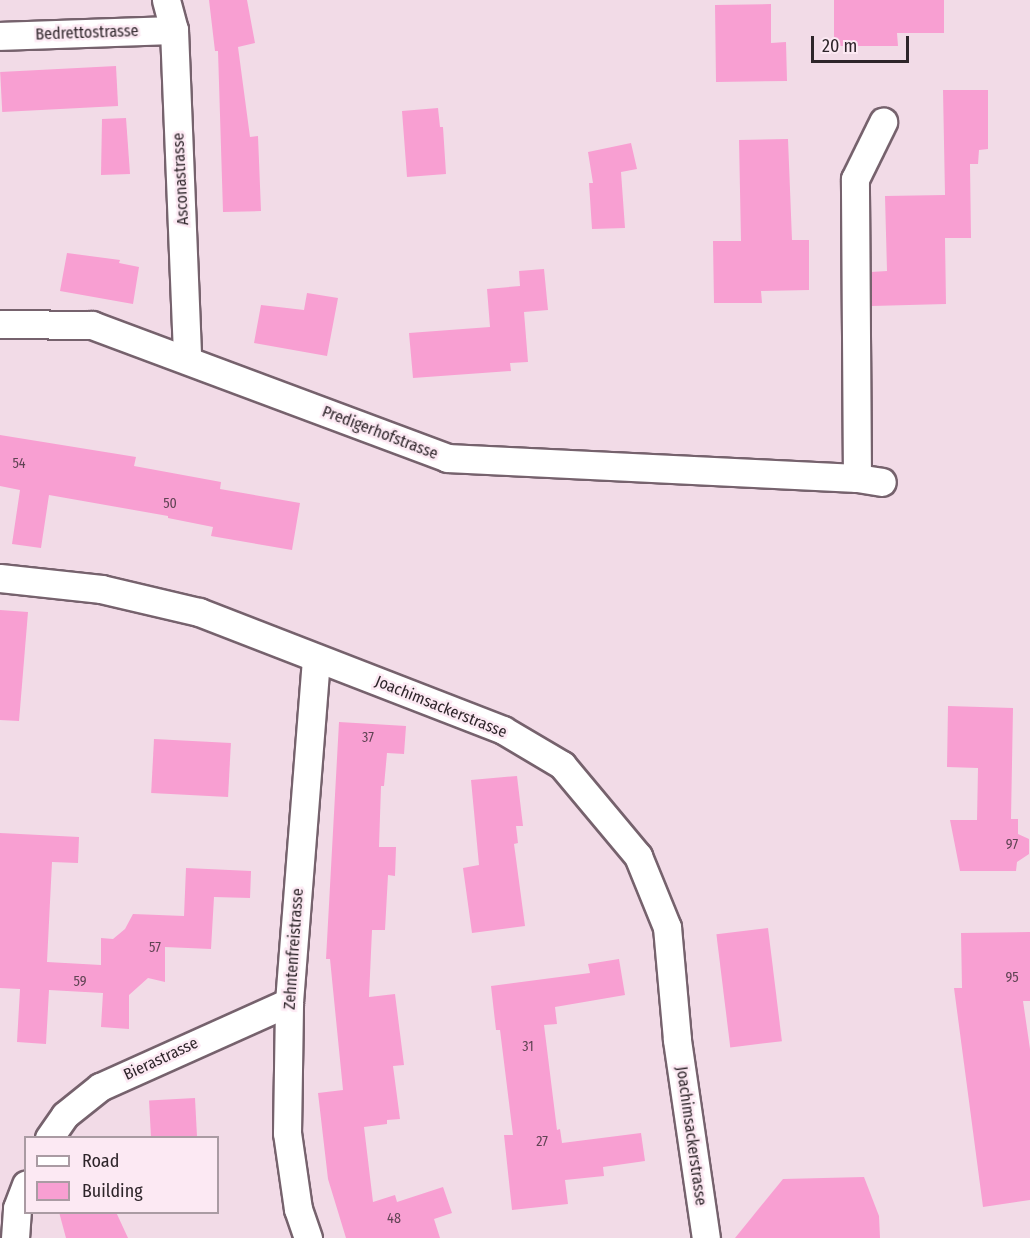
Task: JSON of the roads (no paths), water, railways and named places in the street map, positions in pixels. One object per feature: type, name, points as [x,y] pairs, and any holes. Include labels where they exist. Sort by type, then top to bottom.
[{"type":"street","name":"Asconastrasse","points":[[166,0],[174,30],[187,359]]},
{"type":"street","name":"Bedrettostrasse","points":[[0,36],[174,30]]},
{"type":"street","name":"Predigerhofstrasse","points":[[0,324],[92,325],[447,458],[869,480],[855,179],[883,122]]},
{"type":"street","name":"Joachimsackerstrasse","points":[[0,578],[101,589],[199,612],[503,730],[562,765],[638,856],[667,927],[677,1040],[706,1238]]},
{"type":"street","name":"Zehntenfreistrasse","points":[[308,1238],[298,1209],[287,1133],[289,1002],[316,659]]},
{"type":"street","name":"Bierastrasse","points":[[50,1136],[65,1114],[100,1087],[289,1002]]},
{"type":"street","points":[[15,1238],[17,1208],[24,1190]]}]
